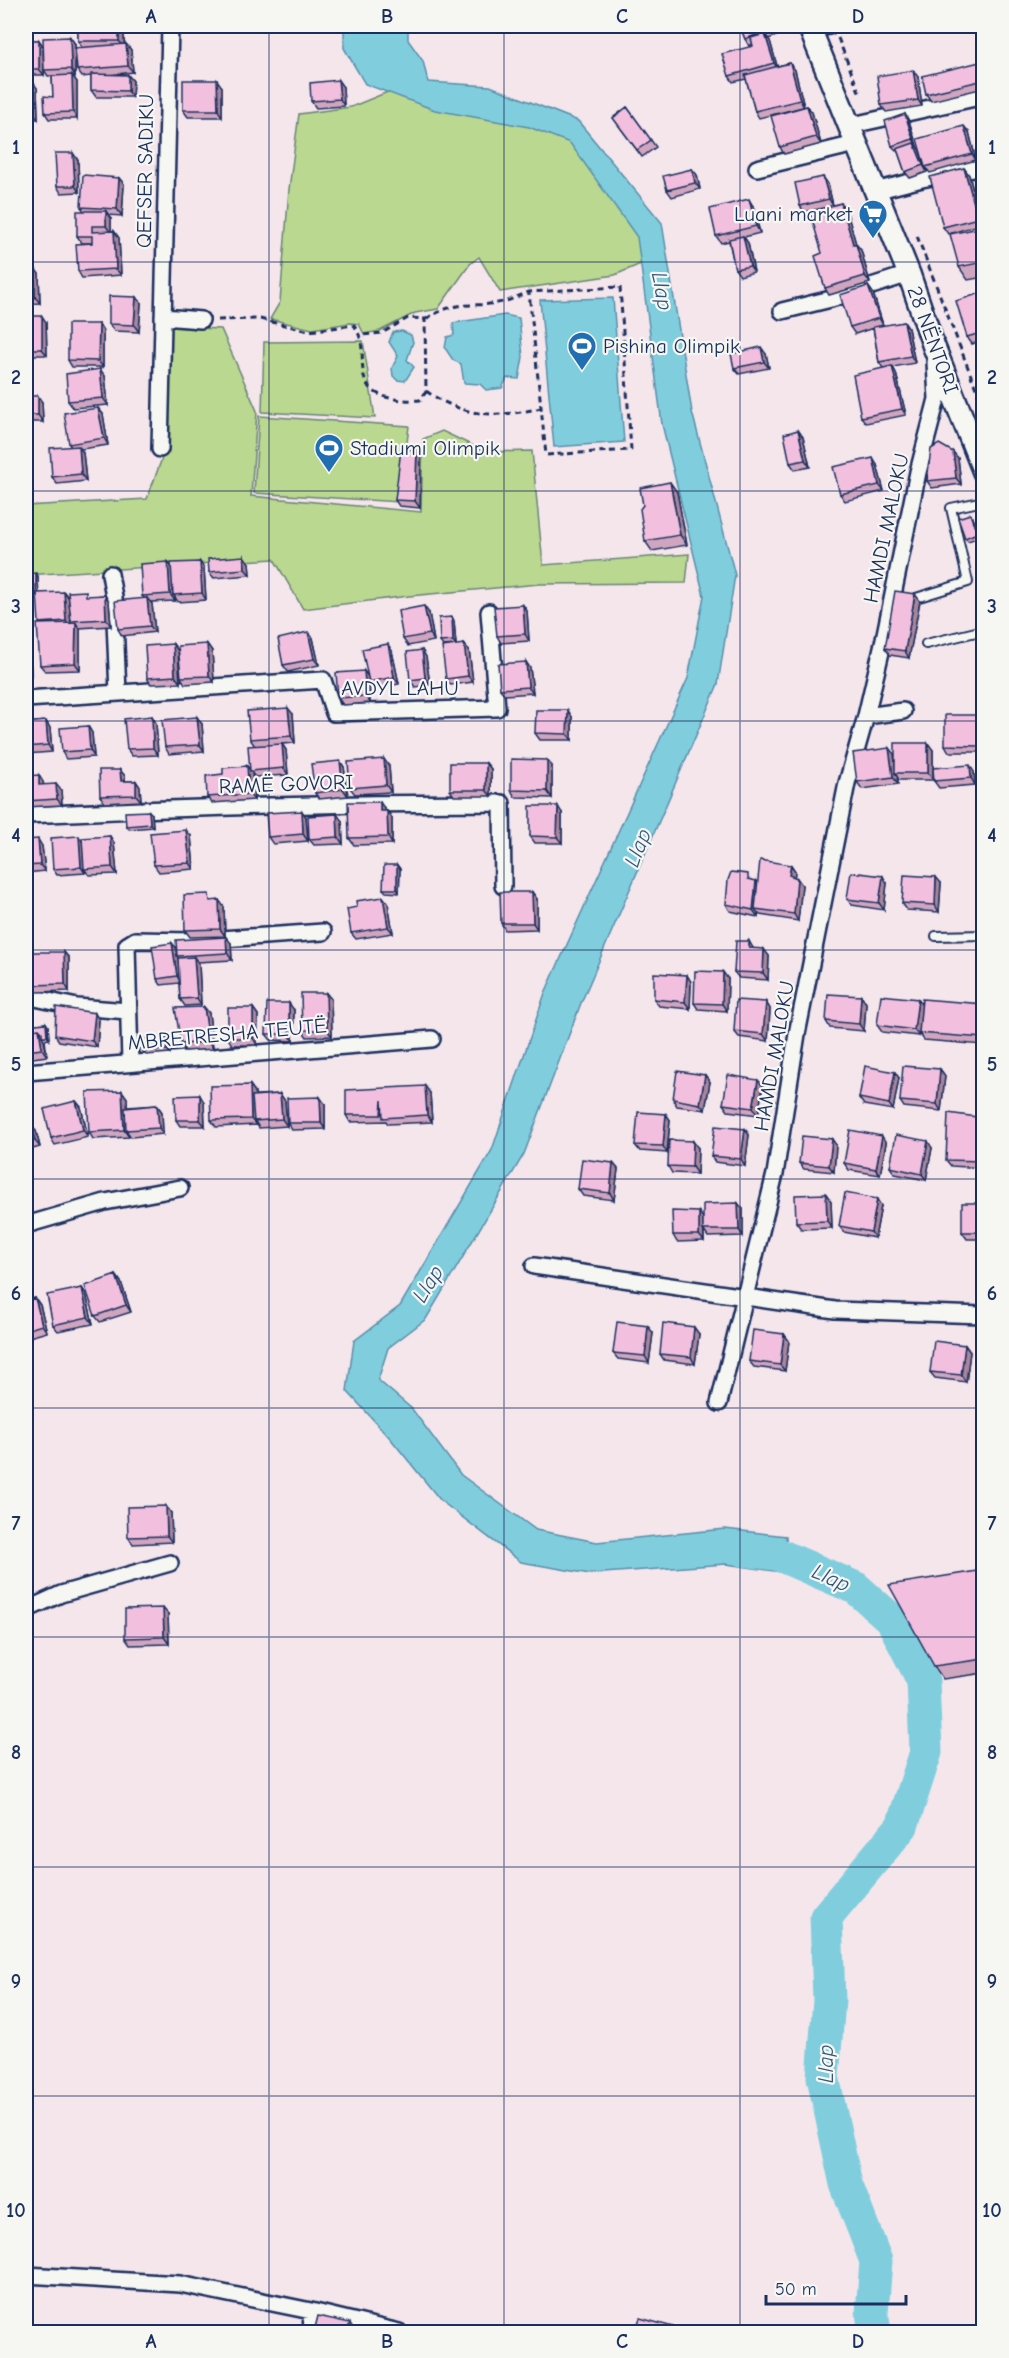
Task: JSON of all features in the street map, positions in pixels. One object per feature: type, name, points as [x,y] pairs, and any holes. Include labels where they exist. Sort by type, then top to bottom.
[{"type":"main road","name":"28 NËNTORI","points":[[816,27],[851,135],[909,274],[934,348],[984,472]]},
{"type":"street","name":"QEFSER SADIKU","points":[[160,449],[170,26]]},
{"type":"street","points":[[757,168],[851,135],[984,96]]},
{"type":"street","points":[[875,191],[921,179],[984,167]]},
{"type":"street","name":"28 NËNTORI","points":[[782,311],[831,299],[909,274]]},
{"type":"street","points":[[162,317],[201,320]]},
{"type":"street","name":"HAMDI MALOKU","points":[[719,1403],[775,1174],[797,1034],[847,783],[866,716],[918,472],[937,399],[934,348]]},
{"type":"street","points":[[110,574],[115,606],[118,693]]},
{"type":"street","name":"AVDYL LAHU","points":[[26,699],[323,680],[334,713],[497,708],[489,612]]},
{"type":"street","points":[[866,716],[903,711]]},
{"type":"street","name":"RAMË GOVORI","points":[[26,815],[368,803],[502,803],[503,886]]},
{"type":"street","points":[[130,1063],[127,945],[135,940],[192,941],[323,932]]},
{"type":"street","points":[[26,996],[77,1007],[128,1011]]},
{"type":"street","name":"MBRETRESHA TEUTË","points":[[26,1072],[432,1039]]},
{"type":"street","points":[[26,1225],[105,1202],[180,1188]]},
{"type":"street","points":[[534,1266],[835,1310],[983,1315]]},
{"type":"street","points":[[26,1610],[61,1594],[170,1563]]},
{"type":"street","points":[[26,2275],[180,2284],[399,2332]]},
{"type":"street","points":[[311,2311],[312,2332]]},
{"type":"lane","points":[[916,597],[968,582],[951,508],[984,501]]},
{"type":"lane","points":[[926,644],[984,630]]},
{"type":"lane","points":[[936,936],[984,935]]},
{"type":"path","points":[[361,335],[382,333],[408,318],[425,320],[441,309],[463,304],[503,302],[529,292],[620,287],[632,450],[546,456],[529,292]]},
{"type":"path","points":[[201,320],[260,319],[309,331],[354,325],[361,335],[365,382],[376,393],[407,401],[420,400],[426,392],[425,320]]},
{"type":"path","points":[[426,392],[442,402],[489,416],[516,414],[542,408]]},
{"type":"green space","points":[[390,91],[571,132],[647,229],[650,260],[615,275],[500,292],[479,257],[470,264],[438,309],[415,313],[380,331],[364,334],[359,324],[350,323],[312,329],[270,319],[280,302],[289,189],[299,114],[351,107]]},
{"type":"green space","points":[[169,327],[221,329],[257,411],[251,496],[421,512],[423,439],[442,431],[486,452],[532,451],[543,565],[689,554],[686,583],[539,584],[303,609],[274,559],[26,575],[26,506],[147,499],[165,450]]},
{"type":"green space","points":[[363,341],[375,418],[262,412],[264,342]]},
{"type":"green space","name":"Stadiumi Olimpik","points":[[259,416],[409,426],[400,502],[254,493]]},
{"type":"water","points":[[344,26],[408,26],[408,40],[423,61],[428,82],[490,86],[578,121],[662,223],[692,412],[735,575],[718,684],[581,1003],[524,1154],[426,1319],[388,1348],[378,1380],[412,1409],[461,1475],[536,1530],[597,1542],[725,1529],[786,1536],[788,1573],[726,1564],[590,1574],[521,1562],[441,1501],[390,1438],[347,1391],[354,1341],[400,1306],[492,1150],[545,993],[688,678],[704,596],[662,424],[637,237],[570,143],[529,127],[435,110],[365,84],[344,48]]},
{"type":"water","name":"Pishina Olimpik","points":[[613,298],[624,442],[554,447],[540,300]]},
{"type":"water","points":[[505,315],[519,318],[523,357],[519,379],[507,378],[502,388],[486,390],[480,384],[464,383],[461,364],[453,360],[445,348],[447,337],[454,335],[453,323]]},
{"type":"water","points":[[402,331],[411,335],[413,342],[407,360],[414,367],[405,381],[397,380],[393,376],[392,368],[398,356],[389,342],[393,332]]},
{"type":"building","points":[[78,26],[119,26],[119,41],[78,41]]},
{"type":"building","points":[[740,26],[777,26],[777,27],[745,39]]},
{"type":"building","points":[[765,34],[774,63],[729,76],[722,54],[753,46],[751,38]]},
{"type":"building","points":[[70,37],[71,69],[44,70],[43,38]]},
{"type":"building","points":[[26,40],[39,40],[39,69],[26,69]]},
{"type":"building","points":[[126,44],[128,66],[77,70],[75,48]]},
{"type":"building","points":[[984,61],[984,80],[926,94],[922,76]]},
{"type":"building","points":[[790,63],[800,100],[755,111],[745,75]]},
{"type":"building","points":[[913,70],[918,100],[881,105],[877,76]]},
{"type":"building","points":[[91,74],[128,75],[128,91],[91,90]]},
{"type":"building","points":[[72,75],[73,112],[45,113],[44,96],[53,97],[52,76]]},
{"type":"building","points":[[183,80],[217,80],[218,110],[183,110]]},
{"type":"building","points":[[338,80],[340,99],[311,101],[310,83]]},
{"type":"building","points":[[26,82],[33,82],[33,112],[26,113]]},
{"type":"building","points":[[807,106],[816,137],[780,147],[771,116]]},
{"type":"building","points":[[627,107],[651,140],[637,150],[613,118]]},
{"type":"building","points":[[905,114],[913,139],[892,146],[885,121]]},
{"type":"building","points":[[984,124],[984,139],[980,125]]},
{"type":"building","points":[[964,126],[972,154],[925,167],[917,139]]},
{"type":"building","points":[[914,143],[923,165],[905,172],[897,149]]},
{"type":"building","points":[[55,153],[73,153],[75,186],[57,186]]},
{"type":"building","points":[[964,168],[978,218],[943,227],[930,177]]},
{"type":"building","points":[[692,169],[695,183],[667,190],[663,176]]},
{"type":"building","points":[[83,175],[119,178],[117,209],[81,207]]},
{"type":"building","points":[[823,177],[829,199],[800,206],[795,183]]},
{"type":"building","points":[[749,199],[756,226],[716,236],[710,209]]},
{"type":"building","points":[[841,203],[865,276],[825,288],[815,256],[822,253],[810,212]]},
{"type":"building","points":[[77,211],[106,211],[106,226],[92,226],[92,232],[114,231],[116,269],[78,271],[76,244],[92,243],[92,236],[77,236]]},
{"type":"building","points":[[984,227],[984,262],[959,267],[950,234]]},
{"type":"building","points":[[743,236],[750,266],[735,269],[729,239]]},
{"type":"building","points":[[26,268],[35,268],[35,297],[26,297]]},
{"type":"building","points":[[868,286],[879,318],[850,327],[840,295]]},
{"type":"building","points":[[984,292],[984,332],[967,337],[956,301]]},
{"type":"building","points":[[109,296],[136,297],[134,325],[109,324]]},
{"type":"building","points":[[26,316],[42,316],[42,349],[26,349]]},
{"type":"building","points":[[904,322],[911,356],[879,362],[873,327]]},
{"type":"building","points":[[68,324],[99,324],[98,361],[68,360]]},
{"type":"building","points":[[761,347],[764,362],[734,368],[731,354]]},
{"type":"building","points":[[892,366],[902,409],[861,417],[853,375]]},
{"type":"building","points":[[100,369],[103,398],[68,401],[66,374]]},
{"type":"building","points":[[26,396],[38,396],[38,415],[26,415]]},
{"type":"building","points":[[98,408],[104,438],[69,444],[64,413]]},
{"type":"building","points":[[798,430],[805,460],[790,463],[784,434]]},
{"type":"building","points":[[939,444],[953,452],[956,478],[927,481],[931,449]]},
{"type":"building","points":[[79,446],[81,474],[52,477],[50,448]]},
{"type":"building","points":[[401,449],[417,450],[415,501],[395,500]]},
{"type":"building","points":[[873,458],[879,485],[840,494],[833,467]]},
{"type":"building","points":[[670,482],[680,535],[645,541],[640,509],[643,505],[640,488]]},
{"type":"building","points":[[970,514],[977,533],[965,538],[958,518]]},
{"type":"building","points":[[244,556],[245,569],[209,572],[208,559]]},
{"type":"building","points":[[168,562],[170,594],[142,596],[140,564]]},
{"type":"building","points":[[200,562],[202,593],[173,595],[171,563]]},
{"type":"building","points":[[36,573],[36,595],[26,596],[26,574]]},
{"type":"building","points":[[86,591],[86,596],[105,595],[106,619],[71,621],[68,592]]},
{"type":"building","points":[[895,591],[915,594],[905,651],[885,648]]},
{"type":"building","points":[[64,592],[66,621],[39,623],[37,593]]},
{"type":"building","points":[[147,598],[150,626],[118,629],[115,601]]},
{"type":"building","points":[[523,605],[525,634],[497,636],[494,607]]},
{"type":"building","points":[[424,606],[430,634],[403,639],[398,611]]},
{"type":"building","points":[[452,617],[453,641],[440,642],[439,618]]},
{"type":"building","points":[[76,623],[75,663],[40,665],[37,624]]},
{"type":"building","points":[[308,632],[314,659],[283,665],[278,639]]},
{"type":"building","points":[[173,644],[175,676],[147,678],[145,646]]},
{"type":"building","points":[[207,644],[209,676],[181,677],[178,646]]},
{"type":"building","points":[[388,644],[394,677],[369,682],[362,649]]},
{"type":"building","points":[[464,644],[468,676],[446,679],[442,647]]},
{"type":"building","points":[[422,650],[425,678],[410,680],[407,652]]},
{"type":"building","points":[[526,662],[528,687],[500,689],[498,664]]},
{"type":"building","points":[[364,671],[366,696],[338,698],[336,673]]},
{"type":"building","points":[[288,708],[291,736],[250,739],[247,711]]},
{"type":"building","points":[[536,710],[568,710],[567,734],[535,733]]},
{"type":"building","points":[[945,715],[979,715],[979,746],[945,745]]},
{"type":"building","points":[[152,716],[153,748],[127,749],[124,719]]},
{"type":"building","points":[[197,717],[200,745],[165,747],[162,720]]},
{"type":"building","points":[[46,721],[48,745],[26,747],[26,723]]},
{"type":"building","points":[[88,726],[90,750],[62,752],[60,728]]},
{"type":"building","points":[[895,743],[928,743],[928,773],[895,773]]},
{"type":"building","points":[[282,744],[284,768],[250,771],[248,746]]},
{"type":"building","points":[[889,748],[893,777],[857,782],[853,753]]},
{"type":"building","points":[[384,759],[386,785],[350,788],[348,762]]},
{"type":"building","points":[[511,759],[547,760],[547,791],[511,790]]},
{"type":"building","points":[[340,761],[343,789],[315,793],[311,764]]},
{"type":"building","points":[[450,763],[486,763],[486,790],[450,790]]},
{"type":"building","points":[[970,765],[971,778],[934,781],[933,768]]},
{"type":"building","points":[[247,766],[249,794],[207,797],[206,776],[223,774],[223,768]]},
{"type":"building","points":[[99,770],[120,770],[121,781],[136,781],[136,795],[100,796]]},
{"type":"building","points":[[39,775],[39,785],[56,784],[57,799],[26,801],[26,776]]},
{"type":"building","points":[[348,802],[380,802],[380,811],[387,811],[388,837],[349,838]]},
{"type":"building","points":[[530,806],[558,806],[557,837],[530,836]]},
{"type":"building","points":[[149,811],[150,824],[126,826],[125,812]]},
{"type":"building","points":[[302,811],[303,834],[268,837],[266,813]]},
{"type":"building","points":[[337,814],[338,837],[309,839],[308,816]]},
{"type":"building","points":[[186,830],[190,863],[154,865],[150,833]]},
{"type":"building","points":[[79,836],[81,867],[53,869],[51,838]]},
{"type":"building","points":[[110,836],[112,867],[84,869],[82,838]]},
{"type":"building","points":[[38,839],[40,865],[26,866],[26,840]]},
{"type":"building","points":[[760,860],[791,865],[789,875],[797,878],[794,914],[755,909]]},
{"type":"building","points":[[384,865],[397,865],[397,889],[383,889]]},
{"type":"building","points":[[731,872],[748,874],[748,879],[756,881],[753,910],[726,904]]},
{"type":"building","points":[[851,872],[883,876],[879,903],[847,899]]},
{"type":"building","points":[[904,875],[936,877],[935,905],[902,903]]},
{"type":"building","points":[[500,892],[532,892],[533,923],[501,923]]},
{"type":"building","points":[[209,894],[210,901],[219,900],[220,929],[185,930],[184,895]]},
{"type":"building","points":[[383,897],[388,927],[351,933],[347,909],[357,907],[356,901]]},
{"type":"building","points":[[226,937],[227,953],[177,956],[176,940]]},
{"type":"building","points":[[736,941],[749,941],[749,948],[764,949],[763,973],[734,972]]},
{"type":"building","points":[[172,943],[177,976],[157,979],[152,946]]},
{"type":"building","points":[[31,952],[64,952],[65,984],[31,985]]},
{"type":"building","points":[[194,957],[197,998],[180,999],[178,958]]},
{"type":"building","points":[[695,971],[723,972],[722,1004],[694,1003]]},
{"type":"building","points":[[654,973],[687,975],[685,1002],[654,999]]},
{"type":"building","points":[[301,993],[326,993],[327,1030],[302,1030]]},
{"type":"building","points":[[828,994],[861,996],[859,1024],[826,1021]]},
{"type":"building","points":[[881,995],[918,999],[914,1030],[877,1025]]},
{"type":"building","points":[[922,999],[984,1004],[984,1038],[919,1033]]},
{"type":"building","points":[[736,1000],[766,1002],[763,1034],[734,1031]]},
{"type":"building","points":[[267,1003],[289,1003],[289,1034],[266,1034]]},
{"type":"building","points":[[56,1007],[95,1013],[92,1041],[55,1035]]},
{"type":"building","points":[[204,1007],[209,1042],[181,1044],[175,1008]]},
{"type":"building","points":[[228,1008],[253,1008],[253,1038],[228,1038]]},
{"type":"building","points":[[46,1023],[47,1036],[42,1036],[39,1029],[26,1031],[26,1025]]},
{"type":"building","points":[[39,1029],[42,1049],[26,1051],[26,1031]]},
{"type":"building","points":[[166,1036],[167,1050],[143,1051],[142,1039]]},
{"type":"building","points":[[865,1066],[895,1072],[889,1104],[859,1098]]},
{"type":"building","points":[[903,1066],[940,1069],[937,1104],[900,1101]]},
{"type":"building","points":[[677,1071],[705,1075],[700,1104],[673,1099]]},
{"type":"building","points":[[728,1075],[758,1080],[753,1108],[723,1104]]},
{"type":"building","points":[[250,1085],[251,1119],[211,1120],[210,1086]]},
{"type":"building","points":[[425,1086],[427,1115],[383,1118],[382,1100],[381,1115],[346,1115],[346,1090]]},
{"type":"building","points":[[122,1091],[124,1130],[89,1132],[87,1092]]},
{"type":"building","points":[[280,1094],[282,1119],[254,1121],[252,1096]]},
{"type":"building","points":[[200,1095],[200,1120],[176,1120],[175,1096]]},
{"type":"building","points":[[320,1097],[321,1123],[288,1123],[287,1098]]},
{"type":"building","points":[[76,1101],[83,1130],[51,1138],[44,1109]]},
{"type":"building","points":[[157,1105],[159,1128],[126,1130],[125,1108]]},
{"type":"building","points":[[638,1112],[666,1114],[663,1146],[635,1145]]},
{"type":"building","points":[[948,1113],[984,1118],[982,1161],[946,1160]]},
{"type":"building","points":[[31,1125],[35,1141],[26,1143],[26,1126]]},
{"type":"building","points":[[715,1126],[745,1129],[741,1159],[711,1156]]},
{"type":"building","points":[[850,1130],[882,1136],[876,1169],[844,1163]]},
{"type":"building","points":[[896,1135],[928,1141],[922,1174],[890,1167]]},
{"type":"building","points":[[802,1136],[832,1139],[829,1166],[799,1163]]},
{"type":"building","points":[[669,1140],[693,1141],[692,1167],[668,1166]]},
{"type":"building","points":[[582,1159],[613,1163],[610,1193],[578,1189]]},
{"type":"building","points":[[845,1193],[877,1199],[871,1232],[839,1226]]},
{"type":"building","points":[[826,1194],[827,1221],[796,1222],[795,1195]]},
{"type":"building","points":[[738,1203],[739,1230],[703,1230],[703,1204]]},
{"type":"building","points":[[962,1203],[984,1203],[984,1232],[962,1232]]},
{"type":"building","points":[[672,1211],[699,1212],[699,1235],[673,1235]]},
{"type":"building","points":[[116,1275],[126,1305],[95,1316],[85,1286]]},
{"type":"building","points":[[82,1288],[88,1317],[53,1325],[47,1295]]},
{"type":"building","points":[[35,1298],[42,1325],[26,1330],[26,1301]]},
{"type":"building","points":[[617,1322],[648,1326],[645,1356],[613,1353]]},
{"type":"building","points":[[663,1323],[694,1327],[691,1357],[660,1354]]},
{"type":"building","points":[[753,1330],[784,1334],[780,1365],[749,1361]]},
{"type":"building","points":[[934,1341],[965,1345],[961,1375],[930,1372]]},
{"type":"building","points":[[166,1506],[167,1536],[128,1537],[127,1507]]},
{"type":"building","points":[[984,1570],[984,1659],[934,1666],[889,1585]]},
{"type":"building","points":[[163,1608],[164,1637],[125,1638],[125,1609]]},
{"type":"building","points":[[318,2316],[350,2323],[347,2332],[314,2332]]},
{"type":"building","points":[[640,2318],[673,2327],[671,2332],[635,2332]]},
{"type":"waterway","name":"Llap","points":[[743,1550],[777,1554],[856,1588],[892,1620],[923,1681],[926,1752],[902,1826],[826,1917],[829,2000],[823,2077],[846,2184],[876,2261],[872,2313],[875,2332]]},
{"type":"place","name":"Luani market","points":[[873,240]]},
{"type":"place","name":"Pishina Olimpik","points":[[582,372]]},
{"type":"place","name":"Stadiumi Olimpik","points":[[329,474]]}]
